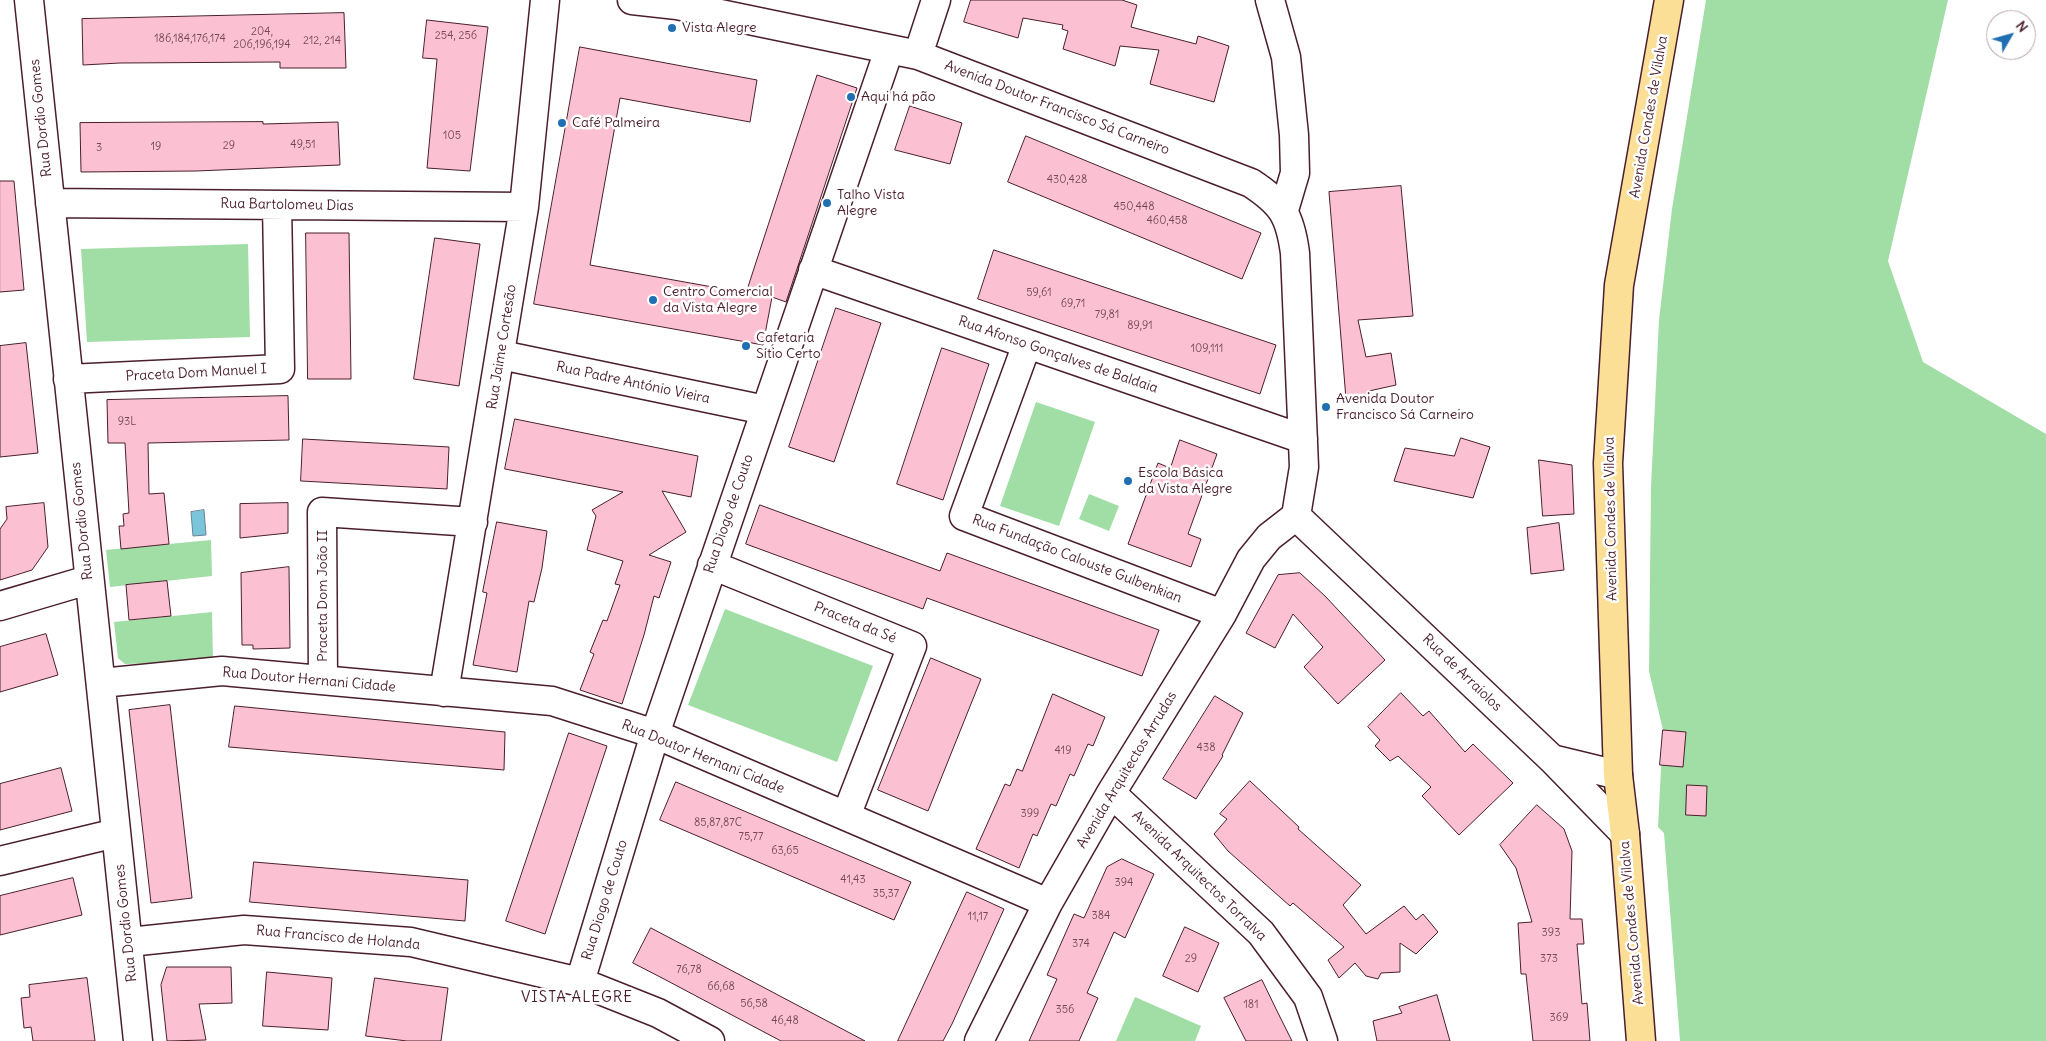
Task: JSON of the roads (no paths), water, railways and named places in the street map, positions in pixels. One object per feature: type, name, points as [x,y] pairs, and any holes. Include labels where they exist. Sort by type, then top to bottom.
[{"type":"main road","name":"Avenida Condes de Vilalva","points":[[1641,1041],[1625,834],[1618,775],[1608,453],[1620,285],[1669,0]]},
{"type":"street","name":"Rua Dordio Gomes","points":[[29,0],[88,580],[129,942],[138,1041]]},
{"type":"street","name":"Rua Jaime Cortesão","points":[[444,692],[524,207],[545,0]]},
{"type":"street","name":"Avenida Doutor Francisco Sá Carneiro","points":[[632,0],[677,6],[918,56],[1251,183],[1268,194],[1284,210],[1292,228],[1295,253],[1303,439],[1303,482],[1296,516]]},
{"type":"street","points":[[918,56],[936,0]]},
{"type":"street","points":[[1270,0],[1286,57],[1294,134],[1295,173],[1284,210]]},
{"type":"street","name":"Rua Diogo de Couto","points":[[580,982],[655,734],[889,50]]},
{"type":"street","name":"Rua Bartolomeu Dias","points":[[50,202],[524,207]]},
{"type":"street","name":"Praceta Dom Manuel I","points":[[68,379],[280,369],[277,205]]},
{"type":"street","name":"Rua Afonso Gonçalves de Baldaia","points":[[813,270],[1303,439]]},
{"type":"street","name":"Rua Fundação Calouste Gulbenkian","points":[[1027,344],[964,516],[1222,614]]},
{"type":"street","name":"Rua Padre António Vieira","points":[[500,355],[765,410]]},
{"type":"street","name":"Praceta Dom João II","points":[[323,680],[322,512],[473,522]]},
{"type":"street","name":"Avenida Arquitectos Arrudas","points":[[979,1041],[1048,902],[1222,614],[1259,546],[1296,516]]},
{"type":"street","name":"Rua de Arraiolos","points":[[1296,516],[1552,759],[1625,834]]},
{"type":"street","name":"Praceta da Sé","points":[[712,565],[912,646],[846,816]]},
{"type":"street","points":[[0,606],[88,580]]},
{"type":"street","name":"Rua Doutor Hernani Cidade","points":[[100,683],[222,671],[552,701],[655,734],[1048,902]]},
{"type":"street","points":[[1552,759],[1618,775]]},
{"type":"street","name":"Avenida Arquitectos Torralva","points":[[1112,794],[1261,932],[1308,997],[1323,1041]]},
{"type":"street","points":[[0,861],[116,833]]},
{"type":"street","name":"Rua Francisco de Holanda","points":[[129,942],[244,930],[411,942],[580,982],[658,1013],[710,1041]]},
{"type":"water","points":[[204,510],[206,535],[193,536],[191,512]]},
{"type":"place","name":"Vista Alegre","points":[[672,28]]},
{"type":"place","name":"Aqui há pão","points":[[851,97]]},
{"type":"place","name":"Café Palmeira","points":[[562,123]]},
{"type":"place","name":"Talho Vista Alegre","points":[[827,203]]},
{"type":"place","name":"Centro Comercial da Vista Alegre","points":[[653,300]]},
{"type":"place","name":"Cafetaria Sítio Certo","points":[[746,346]]},
{"type":"place","name":"Avenida Doutor Francisco Sá Carneiro","points":[[1326,407]]},
{"type":"place","name":"Escola Básica da Vista Alegre","points":[[1128,481]]},
{"type":"district","name":"VISTA ALEGRE","points":[[577,998]]}]
